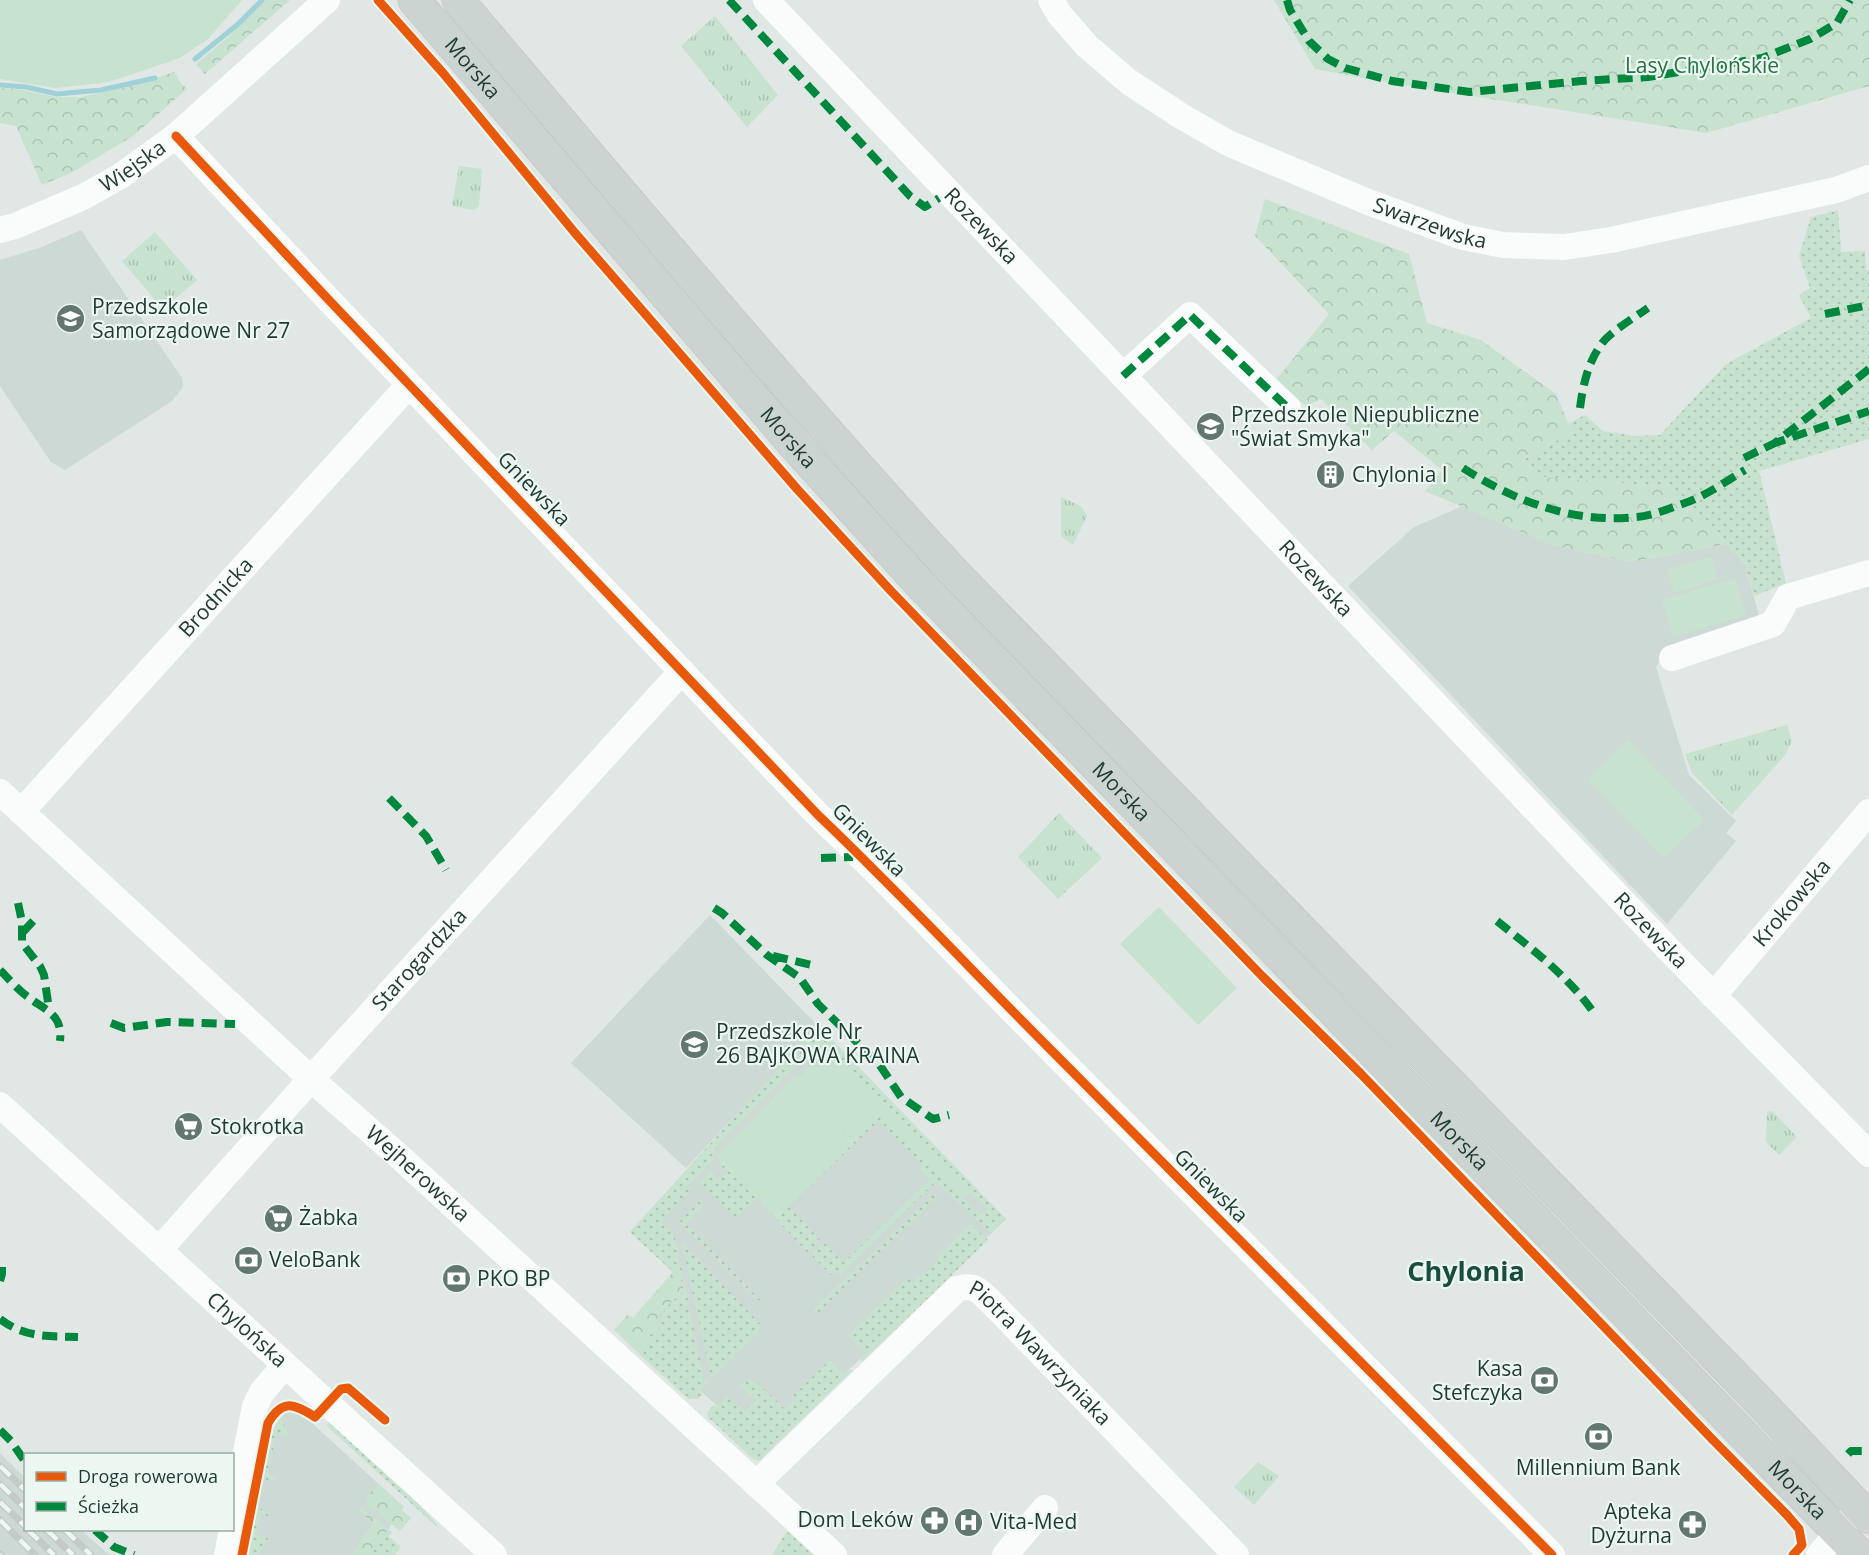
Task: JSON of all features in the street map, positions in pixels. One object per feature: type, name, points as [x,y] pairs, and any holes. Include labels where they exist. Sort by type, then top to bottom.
[{"type":"main road","name":"Morska","points":[[414,0],[840,497],[1828,1544],[1860,1555]]},
{"type":"main road","name":"Morska","points":[[458,0],[864,475],[947,565],[1759,1401],[1866,1507]]},
{"type":"street","name":"Wiejska","points":[[0,230],[84,197],[119,177],[176,136],[327,0]]},
{"type":"street","name":"Rozewska","points":[[766,0],[1713,996],[1867,1149]]},
{"type":"street","name":"Swarzewska","points":[[1051,0],[1059,14],[1087,46],[1130,82],[1181,117],[1228,143],[1433,227],[1482,242],[1553,247],[1611,240],[1836,190],[1869,178]]},
{"type":"street","name":"Gniewska","points":[[176,136],[818,815],[1552,1555]]},
{"type":"street","points":[[1123,376],[1190,315],[1288,408]]},
{"type":"street","name":"Brodnicka","points":[[21,812],[409,384]]},
{"type":"street","points":[[1672,658],[1773,624],[1788,597],[1869,573]]},
{"type":"street","name":"Starogardzka","points":[[159,1250],[311,1079],[682,671]]},
{"type":"street","name":"Wejherowska","points":[[0,792],[311,1079],[834,1555]]},
{"type":"street","name":"Krokowska","points":[[1713,996],[1869,812]]},
{"type":"street","name":"Chylońska","points":[[0,1105],[494,1555]]},
{"type":"street","name":"Piotra Wawrzyniaka","points":[[756,1484],[957,1289],[967,1286],[978,1289],[1236,1555]]},
{"type":"street","points":[[234,1516],[255,1406],[262,1392],[284,1366]]},
{"type":"street","points":[[1828,1544],[1866,1507]]},
{"type":"street","points":[[1005,1555],[1046,1508]]},
{"type":"street","points":[[227,1555],[231,1531]]},
{"type":"shaded area","name":"Przedszkole Samorządowe Nr 27","points":[[81,230],[182,378],[183,387],[172,401],[65,470],[51,462],[0,386],[0,260],[42,247]]},
{"type":"shaded area","points":[[1463,506],[1552,545],[1632,562],[1726,544],[1745,564],[1760,620],[1666,649],[1656,667],[1689,775],[1736,821],[1726,833],[1736,841],[1667,924],[1348,586],[1414,527]]},
{"type":"shaded area","points":[[710,915],[1006,1219],[766,1449],[627,1326],[673,1272],[630,1232],[753,1097],[686,1168],[571,1063]]},
{"type":"shaded area","points":[[290,1412],[304,1416],[404,1507],[370,1555],[248,1555],[273,1429],[284,1414]]},
{"type":"shaded area","points":[[0,1453],[24,1477],[24,1531],[82,1531],[112,1555],[0,1555]]},
{"type":"green space","points":[[0,0],[242,0],[208,39],[180,58],[109,82],[55,88],[0,79]]},
{"type":"green space","points":[[264,0],[290,0],[205,74],[196,64],[228,37]]},
{"type":"green space","name":"Lasy Chylońskie","points":[[1274,0],[1869,0],[1869,86],[1706,133],[1315,69]]},
{"type":"green space","points":[[715,16],[778,95],[747,127],[681,46]]},
{"type":"green space","points":[[174,72],[187,89],[133,136],[71,173],[42,185],[16,126],[0,123],[0,88],[56,97],[81,97],[136,85]]},
{"type":"green space","points":[[459,166],[482,169],[479,206],[474,210],[452,206]]},
{"type":"green space","points":[[1265,199],[1409,254],[1427,323],[1481,340],[1556,394],[1572,432],[1522,461],[1533,476],[1671,487],[1726,544],[1632,562],[1552,545],[1425,491],[1442,470],[1394,431],[1372,450],[1321,399],[1306,406],[1276,380],[1329,314],[1255,236]]},
{"type":"green space","points":[[1838,210],[1841,252],[1865,251],[1866,270],[1869,270],[1869,439],[1759,471],[1786,583],[1754,596],[1745,564],[1670,487],[1533,476],[1522,461],[1572,432],[1569,423],[1585,415],[1603,431],[1635,436],[1660,435],[1726,364],[1811,318],[1799,295],[1810,288],[1799,256],[1811,217]]},
{"type":"green space","points":[[155,232],[197,280],[163,309],[122,261]]},
{"type":"green space","points":[[1061,497],[1081,506],[1087,516],[1073,545],[1061,536]]},
{"type":"green space","points":[[1711,556],[1718,579],[1674,593],[1667,570]]},
{"type":"green space","points":[[1735,578],[1746,615],[1673,637],[1662,600]]},
{"type":"green space","points":[[1787,725],[1792,741],[1785,755],[1732,815],[1692,773],[1685,754]]},
{"type":"green space","points":[[1628,740],[1704,820],[1664,858],[1588,779]]},
{"type":"green space","points":[[1059,813],[1102,858],[1058,899],[1018,857]]},
{"type":"green space","points":[[1159,907],[1237,988],[1198,1025],[1120,944]]},
{"type":"green space","points":[[818,1025],[1006,1219],[991,1233],[937,1183],[840,1275],[835,1270],[831,1275],[811,1255],[824,1243],[843,1263],[929,1180],[920,1169],[923,1166],[879,1120],[789,1207],[820,1240],[807,1252],[760,1202],[762,1200],[758,1197],[736,1218],[700,1183],[710,1170],[718,1179],[727,1172],[718,1162],[719,1154],[778,1212],[852,1140],[794,1077],[797,1076],[855,1135],[878,1113],[980,1215],[987,1209],[830,1048],[820,1057],[812,1051],[718,1144],[714,1160],[688,1185],[691,1189],[661,1222],[673,1234],[676,1241],[703,1376],[709,1382],[699,1391],[703,1395],[698,1399],[688,1399],[639,1354],[650,1335],[660,1325],[665,1310],[684,1291],[680,1276],[630,1232]]},
{"type":"green space","points":[[830,1047],[970,1192],[963,1199],[878,1113],[855,1135],[798,1078]]},
{"type":"green space","points":[[794,1077],[852,1139],[778,1212],[719,1154]]},
{"type":"green space","points":[[1772,1111],[1797,1137],[1779,1155],[1766,1142],[1767,1112]]},
{"type":"green space","points":[[932,1196],[938,1196],[817,1314],[813,1310]]},
{"type":"green space","points":[[701,1200],[704,1206],[687,1224],[761,1301],[759,1302],[680,1223]]},
{"type":"green space","points":[[969,1225],[972,1225],[988,1240],[862,1362],[860,1359],[866,1353],[848,1335],[907,1278],[914,1283],[923,1271],[925,1273],[938,1260],[936,1257]]},
{"type":"green space","points":[[682,1242],[761,1325],[759,1332],[713,1378],[710,1374]]},
{"type":"green space","points":[[673,1272],[680,1276],[684,1291],[664,1310],[657,1332],[650,1335],[639,1354],[614,1330],[628,1314],[633,1318]]},
{"type":"green space","points":[[830,1360],[843,1374],[850,1369],[852,1371],[759,1461],[753,1459],[708,1417],[710,1409],[714,1405],[717,1407],[728,1396],[745,1411],[755,1400],[738,1385],[750,1379],[758,1383],[785,1409],[795,1399],[793,1396]]},
{"type":"green space","points":[[281,1418],[289,1435],[276,1434],[268,1474],[276,1479],[269,1482],[263,1479],[273,1429]]},
{"type":"green space","points":[[328,1421],[416,1500],[438,1526],[327,1426]]},
{"type":"green space","points":[[1258,1462],[1279,1476],[1254,1505],[1234,1487]]},
{"type":"green space","points":[[379,1484],[404,1507],[402,1510],[411,1518],[400,1531],[369,1506],[366,1497]]},
{"type":"green space","points":[[361,1508],[388,1529],[370,1555],[351,1555],[374,1523],[359,1511]]},
{"type":"green space","points":[[262,1509],[268,1512],[268,1516],[261,1514],[256,1534],[268,1538],[259,1555],[248,1555],[257,1510]]},
{"type":"green space","points":[[388,1529],[392,1532],[389,1536],[401,1547],[394,1555],[370,1555]]},
{"type":"green space","points":[[787,1531],[813,1555],[772,1555]]},
{"type":"waterway","points":[[195,59],[237,25],[262,0]]},
{"type":"waterway","points":[[0,85],[26,87],[57,94],[101,90],[155,78]]},
{"type":"railway","points":[[0,1466],[24,1489]]},
{"type":"railway","points":[[0,1484],[24,1507]]},
{"type":"railway","points":[[0,1502],[24,1525]]},
{"type":"railway","points":[[0,1520],[35,1555]]},
{"type":"railway","points":[[29,1531],[54,1555]]},
{"type":"railway","points":[[48,1531],[73,1555]]},
{"type":"railway","points":[[66,1531],[91,1555]]},
{"type":"marked path","points":[[729,0],[910,196],[925,207],[939,198]]},
{"type":"marked path","points":[[1287,0],[1290,10],[1309,41],[1328,59],[1345,68],[1392,81],[1470,92],[1648,77],[1762,58],[1810,39],[1837,23],[1850,0]]},
{"type":"marked path","points":[[1825,314],[1869,305]]},
{"type":"marked path","points":[[1580,408],[1587,374],[1598,349],[1612,333],[1648,308]]},
{"type":"marked path","points":[[1123,376],[1190,315],[1288,408]]},
{"type":"marked path","points":[[1869,369],[1775,443],[1869,411]]},
{"type":"marked path","points":[[1744,458],[1775,443]]},
{"type":"marked path","points":[[1463,468],[1503,491],[1546,508],[1590,517],[1613,518],[1636,517],[1661,512],[1693,500],[1745,470]]},
{"type":"marked path","points":[[389,798],[426,836],[446,870]]},
{"type":"marked path","points":[[821,858],[853,857]]},
{"type":"marked path","points":[[18,903],[22,922],[22,943],[40,966],[44,975],[49,1009]]},
{"type":"marked path","points":[[714,908],[767,955],[800,978],[818,1004],[879,1064],[901,1097],[933,1119],[949,1115]]},
{"type":"marked path","points":[[23,932],[35,919]]},
{"type":"marked path","points":[[1497,921],[1561,975],[1594,1013]]},
{"type":"marked path","points":[[773,956],[812,965]]},
{"type":"marked path","points":[[0,970],[28,997],[52,1014],[59,1025],[60,1041]]},
{"type":"marked path","points":[[111,1023],[124,1028],[167,1022],[235,1024]]},
{"type":"marked path","points":[[0,1281],[2,1267]]},
{"type":"marked path","points":[[0,1319],[28,1333],[78,1337]]},
{"type":"marked path","points":[[0,1430],[24,1460]]},
{"type":"marked path","points":[[1848,1454],[1851,1451],[1869,1450]]},
{"type":"marked path","points":[[96,1531],[114,1547],[134,1555]]},
{"type":"cycle path","points":[[378,0],[443,73],[575,233],[798,490],[891,591],[1787,1515],[1799,1529],[1802,1545],[1793,1555]]},
{"type":"cycle path","points":[[176,136],[818,815],[1552,1555]]},
{"type":"cycle path","points":[[242,1555],[268,1423],[278,1410],[295,1406],[315,1417],[341,1389],[348,1388],[385,1420]]},
{"type":"place","name":"Przedszkole Samorządowe Nr 27","points":[[71,319]]},
{"type":"place","name":"Przedszkole Niepubliczne \"Świat Smyka\"","points":[[1210,427]]},
{"type":"place","name":"Chylonia I","points":[[1331,475]]},
{"type":"place","name":"Przedszkole Nr 26 BAJKOWA KRAINA","points":[[695,1044]]},
{"type":"place","name":"Stokrotka","points":[[189,1127]]},
{"type":"place","name":"Żabka","points":[[278,1218]]},
{"type":"place","name":"VeloBank","points":[[248,1260]]},
{"type":"place","name":"PKO BP","points":[[456,1279]]},
{"type":"place","name":"Kasa Stefczyka","points":[[1544,1381]]},
{"type":"place","name":"Millennium Bank","points":[[1598,1437]]},
{"type":"place","name":"Dom Leków","points":[[934,1520]]},
{"type":"place","name":"Vita-Med","points":[[969,1522]]},
{"type":"place","name":"Apteka Dyżurna","points":[[1693,1524]]},
{"type":"district","name":"Chylonia","points":[[1466,1272]]}]
